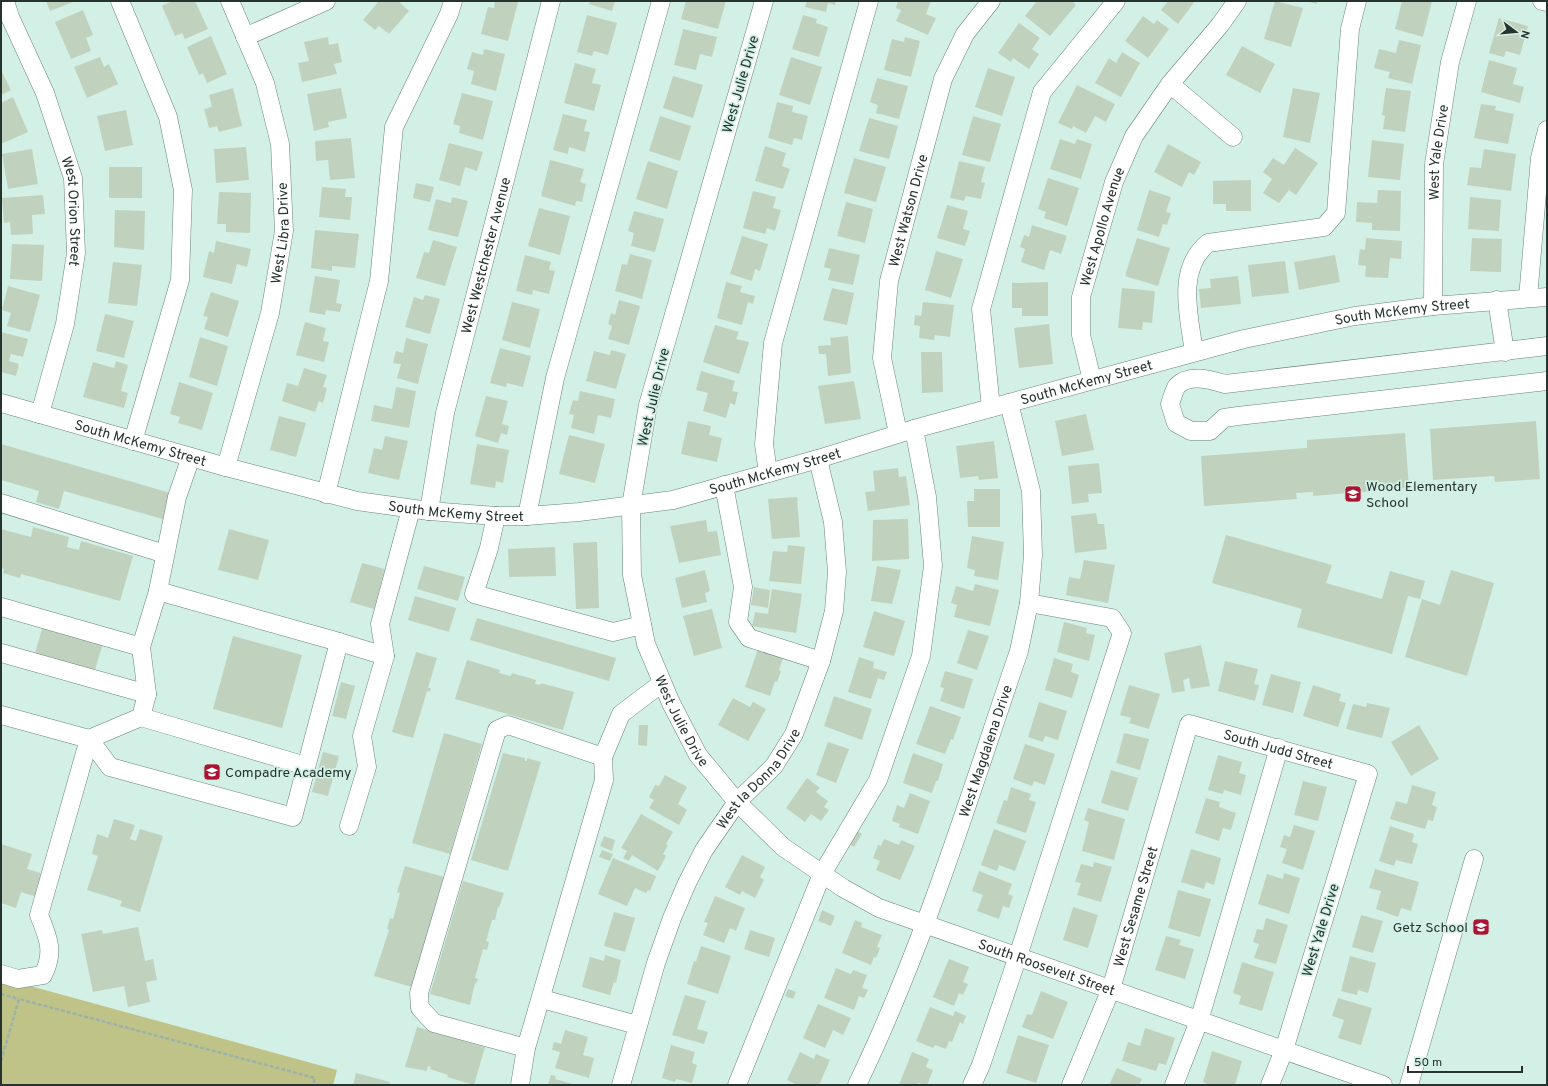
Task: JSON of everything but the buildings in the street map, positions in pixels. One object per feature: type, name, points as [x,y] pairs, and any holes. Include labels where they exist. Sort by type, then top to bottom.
[{"type":"street","points":[[120,1],[168,117],[183,190],[180,280],[133,440]]},
{"type":"street","name":"West Libra Drive","points":[[226,467],[270,313],[284,231],[280,144],[265,83],[230,1]]},
{"type":"street","points":[[245,37],[326,1]]},
{"type":"street","points":[[326,494],[379,281],[394,127],[449,14],[452,1]]},
{"type":"street","name":"West Westchester Avenue","points":[[429,511],[445,413],[551,1]]},
{"type":"street","points":[[527,516],[555,378],[661,1]]},
{"type":"street","name":"West Julie Drive","points":[[737,802],[698,755],[662,683],[646,644],[632,575],[631,506],[648,405],[764,1]]},
{"type":"street","points":[[768,473],[764,444],[774,343],[869,1]]},
{"type":"street","name":"West Watson Drive","points":[[737,1085],[822,874],[878,780],[921,656],[933,566],[927,497],[882,358],[889,281],[943,79],[965,34],[991,1]]},
{"type":"street","points":[[991,408],[981,309],[1042,92],[1116,1]]},
{"type":"street","name":"West Apollo Avenue","points":[[1092,380],[1081,335],[1081,297],[1114,182],[1134,136],[1170,84],[1220,25],[1237,1]]},
{"type":"street","points":[[1194,352],[1186,293],[1191,267],[1199,251],[1208,243],[1324,227],[1336,213],[1350,29],[1358,1]]},
{"type":"street","name":"West Yale Drive","points":[[1433,306],[1434,164],[1450,62],[1467,1]]},
{"type":"street","points":[[1542,1],[1547,2]]},
{"type":"street","name":"West Orion Street","points":[[5,13],[45,93],[73,178],[76,253],[65,324],[40,414]]},
{"type":"street","points":[[1170,84],[1233,136]]},
{"type":"street","points":[[1528,298],[1540,158],[1547,130]]},
{"type":"street","name":"South McKemy Street","points":[[1,403],[226,467],[357,501],[429,511],[496,516],[527,516],[631,506],[673,500],[818,459],[906,431],[1244,339],[1355,316],[1433,306],[1547,297]]},
{"type":"street","points":[[1497,300],[1505,352]]},
{"type":"street","points":[[1547,346],[1225,384],[1206,379],[1191,379],[1177,386],[1170,404],[1176,423],[1191,431],[1210,431],[1224,418],[1547,381]]},
{"type":"street","name":"West Magdalena Drive","points":[[857,1085],[896,1000],[1019,651],[1029,603],[1034,555],[1031,491],[1009,403]]},
{"type":"street","points":[[141,717],[147,694],[141,647],[158,591],[178,497],[190,457]]},
{"type":"street","name":"West la Donna Drive","points":[[621,1085],[659,955],[684,890],[704,850],[737,802],[774,766],[794,734],[821,661],[834,611],[837,572],[833,522],[818,459]]},
{"type":"street","points":[[724,486],[743,587],[738,622],[749,638],[821,661]]},
{"type":"street","points":[[1,504],[166,554]]},
{"type":"street","points":[[350,826],[367,767],[362,736],[385,656],[380,624],[411,509]]},
{"type":"street","points":[[496,516],[489,548],[474,594],[613,632],[642,625]]},
{"type":"street","points":[[158,591],[385,656]]},
{"type":"street","points":[[972,1085],[981,1065],[1018,956],[1122,633],[1112,618],[1029,603]]},
{"type":"street","points":[[1,607],[141,647]]},
{"type":"street","points":[[1,715],[89,739],[110,767],[293,816],[340,642]]},
{"type":"street","points":[[1,653],[147,694]]},
{"type":"street","points":[[520,1085],[526,1048],[542,999],[604,780],[603,757],[621,714],[662,683]]},
{"type":"street","points":[[89,739],[141,717],[306,766]]},
{"type":"street","name":"South Judd Street","points":[[1189,724],[1368,774]]},
{"type":"street","name":"West Sesame Street","points":[[1071,1085],[1111,989],[1189,724]]},
{"type":"street","points":[[526,1048],[434,1023],[420,1008],[419,993],[497,730],[508,725],[603,757]]},
{"type":"street","points":[[1,974],[18,979],[42,975],[48,964],[50,942],[39,915],[89,739]]},
{"type":"street","points":[[1174,1085],[1199,1021],[1279,748]]},
{"type":"street","name":"West Yale Drive","points":[[1270,1085],[1284,1050],[1368,774]]},
{"type":"street","name":"South Roosevelt Street","points":[[737,802],[783,848],[843,888],[879,908],[1383,1085]]},
{"type":"street","points":[[1409,1085],[1474,859]]},
{"type":"street","points":[[542,999],[638,1025]]},
{"type":"path","points":[[1,994],[315,1078],[313,1085]]},
{"type":"path","points":[[1,1061],[20,999]]},
{"type":"green space","points":[[1,978],[337,1070],[333,1085],[1,1085]]},
{"type":"place","name":"Wood Elementary School","points":[[1353,494]]},
{"type":"place","name":"Compadre Academy","points":[[212,772]]},
{"type":"place","name":"Getz School","points":[[1481,927]]}]
